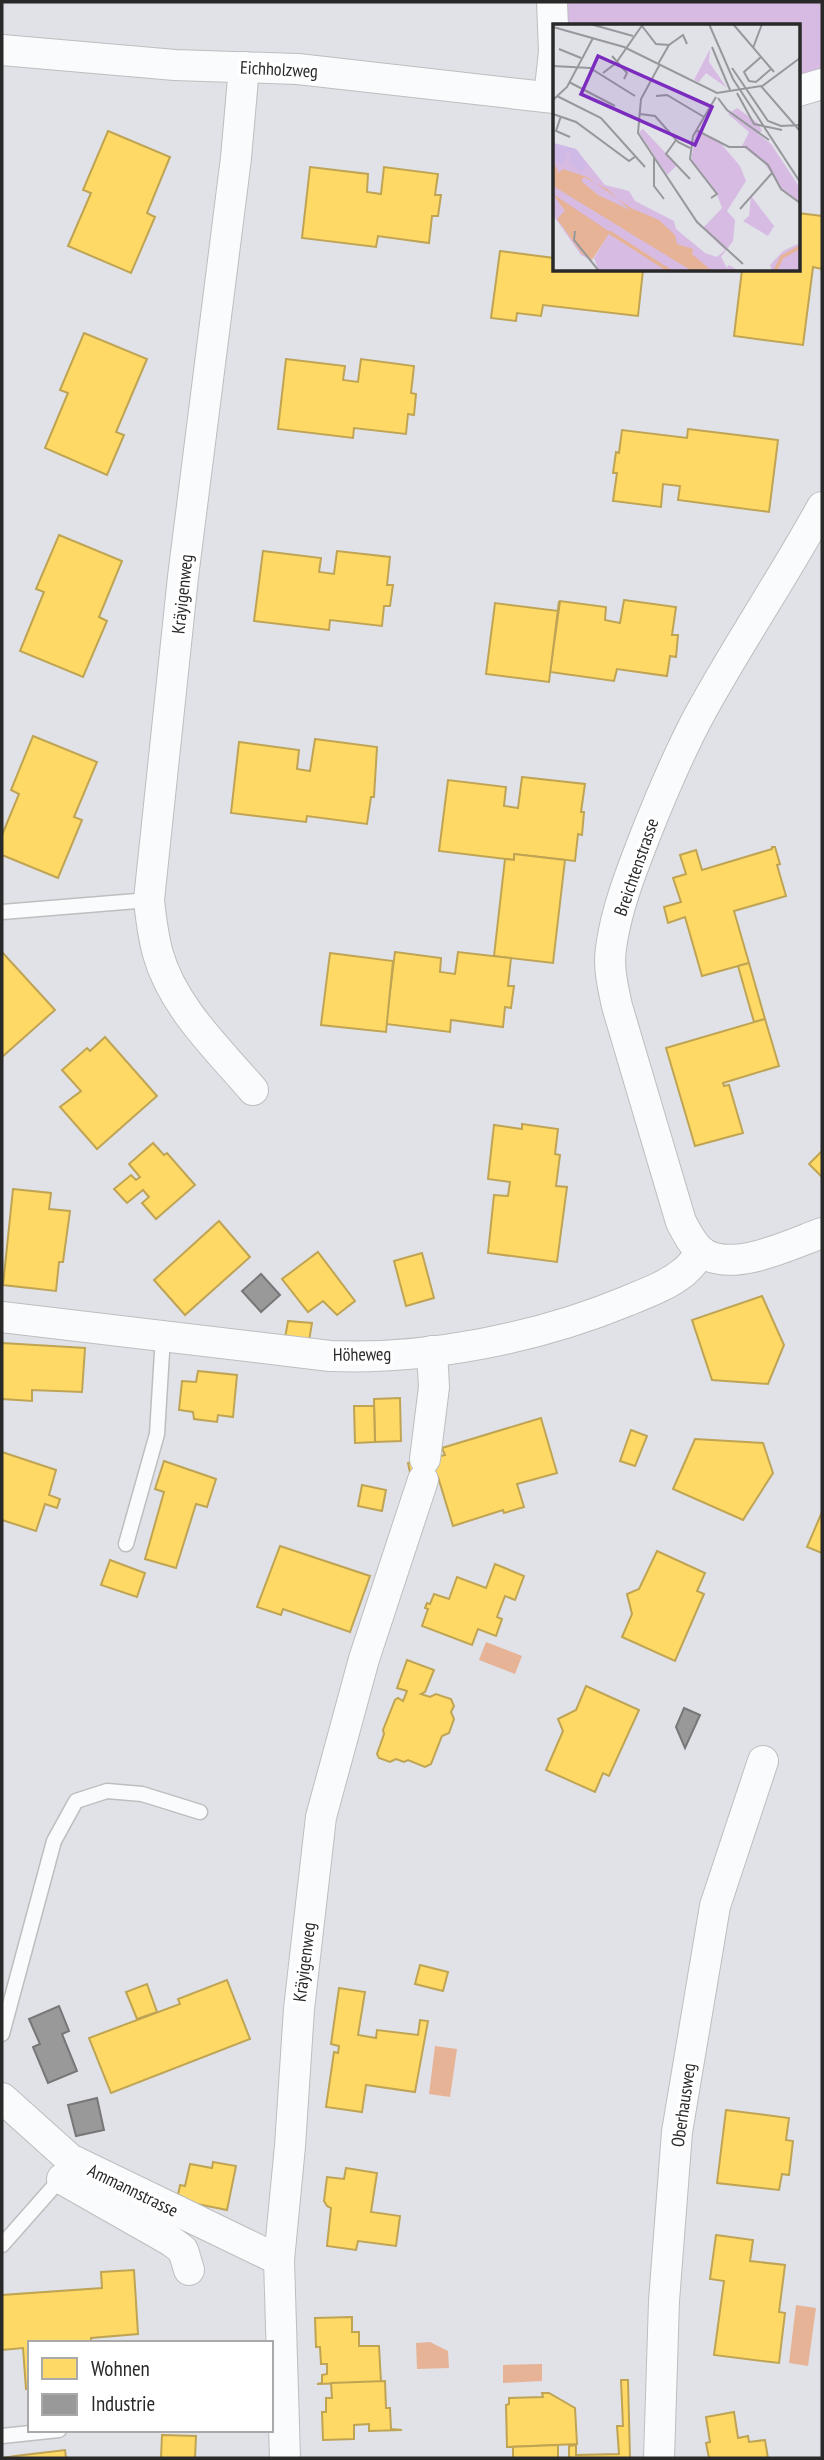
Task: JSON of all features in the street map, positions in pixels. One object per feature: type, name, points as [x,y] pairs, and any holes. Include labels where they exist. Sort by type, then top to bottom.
[{"type":"street","points":[[552,2],[553,27]]},
{"type":"street","name":"Eichholzweg","points":[[2,50],[107,61],[298,69],[552,98]]},
{"type":"street","name":"Kräyigenweg","points":[[244,67],[226,239],[183,577],[149,901],[159,956],[172,986],[192,1018],[253,1090]]},
{"type":"street","points":[[552,98],[553,75]]},
{"type":"street","points":[[800,90],[822,84]]},
{"type":"street","name":"Breichtenstrasse","points":[[702,1252],[691,1240],[681,1222],[617,1006],[610,975],[611,949],[618,913],[634,864],[669,778],[702,710],[788,570],[822,507]]},
{"type":"street","points":[[702,1252],[721,1261],[743,1259],[822,1233]]},
{"type":"street","name":"Höheweg","points":[[2,1317],[330,1356],[359,1357],[432,1351],[555,1327],[592,1315],[668,1283],[685,1271],[702,1252]]},
{"type":"street","name":"Kräyigenweg","points":[[285,2458],[279,2260],[299,2009],[321,1816],[363,1659],[424,1470],[434,1387],[432,1351]]},
{"type":"street","name":"Oberhausweg","points":[[659,2458],[664,2301],[677,2132],[715,1906],[763,1761]]},
{"type":"street","name":"Ammannstrasse","points":[[2,2098],[66,2169],[279,2260]]},
{"type":"street","points":[[66,2169],[183,2250],[190,2270]]},
{"type":"lane","points":[[2,912],[149,901]]},
{"type":"lane","points":[[126,1544],[158,1434],[163,1336]]},
{"type":"lane","points":[[2,2034],[54,1841],[76,1801],[107,1791],[142,1794],[200,1812]]},
{"type":"lane","points":[[2,2245],[66,2169]]},
{"type":"lane","points":[[2,2436],[40,2432]]},
{"type":"shaded area","points":[[563,2],[822,2],[822,78],[800,85],[800,24],[566,24]]},
{"type":"shaded area","points":[[486,1642],[522,1656],[515,1674],[479,1660]]},
{"type":"shaded area","points":[[435,2046],[457,2049],[450,2097],[429,2094]]},
{"type":"shaded area","points":[[796,2305],[816,2308],[808,2366],[789,2363]]},
{"type":"shaded area","points":[[430,2342],[448,2351],[449,2368],[417,2369],[416,2343]]},
{"type":"shaded area","points":[[542,2364],[542,2381],[503,2383],[503,2365]]},
{"type":"building: Wohnen","points":[[108,131],[170,157],[147,213],[155,217],[131,273],[68,246],[91,193],[83,190]]},
{"type":"building: Wohnen","points":[[310,167],[368,174],[367,192],[381,194],[384,167],[438,174],[435,195],[441,195],[438,216],[432,216],[429,243],[378,236],[376,247],[302,238]]},
{"type":"building: Wohnen","points":[[800,213],[822,216],[822,269],[813,267],[803,345],[734,336],[742,271],[800,271]]},
{"type":"building: Wohnen","points":[[500,251],[553,258],[553,271],[643,271],[638,316],[543,305],[541,316],[517,313],[516,321],[491,318]]},
{"type":"building: Wohnen","points":[[84,333],[147,359],[116,432],[124,435],[107,475],[45,448],[68,393],[60,390]]},
{"type":"building: Wohnen","points":[[286,359],[345,366],[343,380],[358,382],[361,359],[414,366],[411,393],[416,394],[414,415],[408,414],[406,434],[354,428],[353,438],[278,429]]},
{"type":"building: Wohnen","points":[[688,429],[778,440],[769,512],[678,500],[680,486],[663,484],[661,507],[613,501],[617,473],[613,473],[622,430],[687,438]]},
{"type":"building: Wohnen","points":[[59,535],[122,561],[99,617],[107,621],[83,677],[20,651],[44,592],[36,589]]},
{"type":"building: Wohnen","points":[[263,551],[321,558],[319,572],[334,574],[337,551],[390,557],[387,585],[393,585],[390,606],[384,606],[382,626],[330,620],[329,630],[254,621]]},
{"type":"building: Wohnen","points":[[624,600],[676,607],[672,635],[678,635],[676,657],[670,656],[667,676],[617,669],[614,681],[550,672],[560,601],[606,607],[605,620],[620,623]]},
{"type":"building: Wohnen","points":[[495,603],[558,611],[549,682],[486,674]]},
{"type":"building: Wohnen","points":[[33,736],[97,762],[74,817],[82,820],[58,878],[2,855],[2,835],[19,794],[11,790]]},
{"type":"building: Wohnen","points":[[315,739],[377,747],[374,797],[371,797],[367,824],[307,816],[306,822],[231,813],[239,742],[299,750],[297,769],[310,771]]},
{"type":"building: Wohnen","points":[[522,777],[585,784],[581,812],[584,812],[582,835],[578,834],[575,861],[514,854],[514,860],[439,851],[448,780],[506,787],[504,806],[518,808]]},
{"type":"building: Wohnen","points":[[775,847],[780,864],[777,865],[786,896],[734,911],[749,963],[702,976],[685,917],[668,923],[664,907],[681,902],[673,878],[686,874],[680,855],[696,850],[702,870]]},
{"type":"building: Wohnen","points":[[514,854],[565,860],[553,963],[494,956],[505,859],[514,860]]},
{"type":"building: Wohnen","points":[[2,952],[55,1010],[2,1057]]},
{"type":"building: Wohnen","points":[[395,952],[441,958],[440,972],[455,974],[458,952],[511,958],[508,986],[514,986],[511,1008],[505,1007],[503,1027],[451,1020],[450,1032],[386,1024]]},
{"type":"building: Wohnen","points":[[330,953],[393,961],[386,1032],[321,1025]]},
{"type":"building: Wohnen","points":[[749,963],[765,1019],[754,1022],[738,966]]},
{"type":"building: Wohnen","points":[[765,1019],[779,1066],[723,1083],[724,1086],[729,1085],[743,1133],[695,1146],[666,1048]]},
{"type":"building: Wohnen","points":[[105,1037],[157,1096],[97,1149],[60,1107],[81,1091],[62,1070],[87,1048],[90,1051]]},
{"type":"building: Wohnen","points":[[522,1124],[558,1129],[555,1154],[560,1155],[556,1186],[567,1187],[557,1262],[488,1253],[494,1195],[508,1196],[510,1182],[488,1179],[494,1125],[522,1129]]},
{"type":"building: Wohnen","points":[[153,1143],[164,1155],[167,1153],[195,1185],[156,1219],[142,1203],[149,1197],[143,1190],[127,1203],[114,1189],[131,1175],[136,1180],[140,1177],[129,1164]]},
{"type":"building: Wohnen","points":[[822,1151],[822,1177],[809,1164]]},
{"type":"building: Wohnen","points":[[13,1189],[51,1193],[49,1209],[70,1211],[56,1291],[3,1285]]},
{"type":"building: Wohnen","points":[[219,1221],[250,1257],[185,1315],[154,1280]]},
{"type":"building: Wohnen","points":[[318,1252],[355,1301],[337,1315],[323,1301],[308,1312],[282,1279]]},
{"type":"building: Wohnen","points":[[422,1253],[434,1298],[406,1306],[394,1261]]},
{"type":"building: Wohnen","points":[[762,1296],[784,1345],[768,1384],[712,1380],[692,1320]]},
{"type":"building: Wohnen","points":[[288,1321],[312,1323],[309,1341],[285,1338]]},
{"type":"building: Wohnen","points":[[2,1343],[85,1348],[82,1392],[32,1390],[32,1401],[2,1399]]},
{"type":"building: Wohnen","points":[[198,1371],[237,1375],[233,1417],[218,1415],[217,1422],[194,1419],[193,1412],[179,1410],[182,1381],[196,1382]]},
{"type":"building: Wohnen","points":[[400,1398],[401,1441],[375,1442],[374,1399]]},
{"type":"building: Wohnen","points":[[354,1406],[374,1406],[375,1442],[355,1443]]},
{"type":"building: Wohnen","points":[[541,1418],[557,1473],[517,1484],[524,1507],[504,1513],[503,1510],[453,1526],[438,1477],[412,1482],[408,1463],[445,1455],[442,1448]]},
{"type":"building: Wohnen","points":[[631,1430],[647,1436],[635,1466],[620,1461]]},
{"type":"building: Wohnen","points":[[695,1439],[763,1443],[773,1473],[743,1520],[673,1489]]},
{"type":"building: Wohnen","points":[[2,1452],[56,1470],[49,1495],[60,1499],[57,1508],[45,1504],[36,1531],[2,1520]]},
{"type":"building: Wohnen","points":[[164,1461],[216,1479],[207,1507],[196,1504],[176,1568],[145,1559],[164,1492],[155,1489]]},
{"type":"building: Wohnen","points":[[362,1485],[386,1490],[382,1511],[358,1506]]},
{"type":"building: Wohnen","points":[[822,1512],[822,1553],[807,1547]]},
{"type":"building: Wohnen","points":[[280,1546],[370,1576],[350,1632],[283,1609],[281,1615],[257,1607]]},
{"type":"building: Wohnen","points":[[657,1551],[705,1573],[697,1591],[704,1594],[675,1661],[622,1637],[632,1614],[627,1594],[639,1589]]},
{"type":"building: Wohnen","points":[[110,1560],[145,1573],[137,1597],[101,1585]]},
{"type":"building: Wohnen","points":[[495,1564],[524,1576],[515,1600],[505,1596],[497,1617],[502,1619],[496,1636],[478,1629],[472,1645],[422,1626],[428,1609],[425,1608],[434,1594],[449,1599],[457,1577],[486,1588]]},
{"type":"building: Wohnen","points":[[407,1660],[434,1670],[425,1692],[421,1694],[430,1697],[436,1694],[451,1699],[454,1706],[451,1712],[454,1719],[449,1733],[442,1736],[431,1764],[425,1767],[408,1760],[404,1762],[396,1759],[390,1762],[379,1758],[377,1754],[395,1700],[398,1698],[403,1701],[407,1691],[397,1688]]},
{"type":"building: Wohnen","points":[[586,1686],[639,1710],[609,1776],[603,1773],[595,1792],[546,1770],[563,1731],[558,1719],[576,1710]]},
{"type":"building: Wohnen","points":[[420,1965],[448,1972],[443,1991],[415,1984]]},
{"type":"building: Wohnen","points":[[227,1980],[250,2039],[111,2093],[89,2038],[180,2004],[178,1999]]},
{"type":"building: Wohnen","points":[[147,1984],[157,2012],[137,2019],[126,1992]]},
{"type":"building: Wohnen","points":[[339,1988],[365,1992],[358,2035],[376,2038],[377,2030],[418,2035],[420,2020],[428,2021],[415,2092],[366,2085],[362,2112],[326,2107],[334,2052],[338,2053],[339,2046],[331,2044]]},
{"type":"building: Wohnen","points":[[726,2110],[789,2118],[786,2140],[793,2141],[789,2175],[782,2174],[779,2190],[717,2183]]},
{"type":"building: Wohnen","points":[[213,2162],[236,2166],[227,2210],[177,2200],[180,2185],[185,2186],[190,2164],[212,2168]]},
{"type":"building: Wohnen","points":[[346,2168],[377,2173],[371,2212],[400,2216],[396,2246],[358,2241],[356,2250],[327,2246],[331,2208],[324,2201],[327,2177],[344,2179]]},
{"type":"building: Wohnen","points":[[716,2235],[753,2240],[750,2261],[785,2265],[779,2312],[785,2313],[779,2363],[714,2355],[724,2281],[710,2279]]},
{"type":"building: Wohnen","points":[[134,2270],[138,2334],[91,2338],[91,2341],[28,2341],[26,2389],[23,2348],[2,2350],[2,2295],[102,2288],[101,2272]]},
{"type":"building: Wohnen","points":[[352,2317],[352,2332],[359,2332],[359,2346],[379,2346],[381,2382],[317,2384],[322,2383],[322,2375],[327,2374],[327,2364],[321,2364],[320,2347],[316,2347],[315,2318]]},
{"type":"building: Wohnen","points":[[621,2380],[628,2380],[630,2458],[569,2458],[569,2446],[576,2445],[576,2455],[619,2454],[617,2426],[623,2426]]},
{"type":"building: Wohnen","points":[[385,2381],[386,2408],[390,2408],[391,2429],[402,2430],[369,2431],[369,2424],[354,2425],[354,2439],[323,2440],[322,2412],[326,2412],[326,2398],[332,2398],[331,2383]]},
{"type":"building: Wohnen","points":[[542,2393],[549,2393],[575,2408],[577,2444],[507,2447],[506,2405],[509,2404],[509,2398],[543,2397]]},
{"type":"building: Wohnen","points":[[734,2412],[738,2438],[748,2436],[749,2442],[765,2440],[768,2458],[709,2458],[706,2443],[710,2442],[706,2417]]},
{"type":"building: Wohnen","points":[[162,2435],[196,2436],[195,2458],[161,2458]]},
{"type":"building: Wohnen","points":[[558,2445],[558,2458],[513,2458],[513,2447],[507,2447]]},
{"type":"building: Wohnen","points":[[65,2450],[66,2458],[3,2458],[15,2456]]},
{"type":"building: Industrie","points":[[261,1274],[280,1295],[261,1312],[242,1291]]},
{"type":"building: Industrie","points":[[684,1708],[700,1715],[685,1748],[676,1727]]},
{"type":"building: Industrie","points":[[59,2006],[69,2031],[62,2034],[77,2071],[48,2083],[33,2047],[40,2044],[29,2019]]},
{"type":"building: Industrie","points":[[97,2098],[104,2130],[76,2136],[68,2105]]}]
